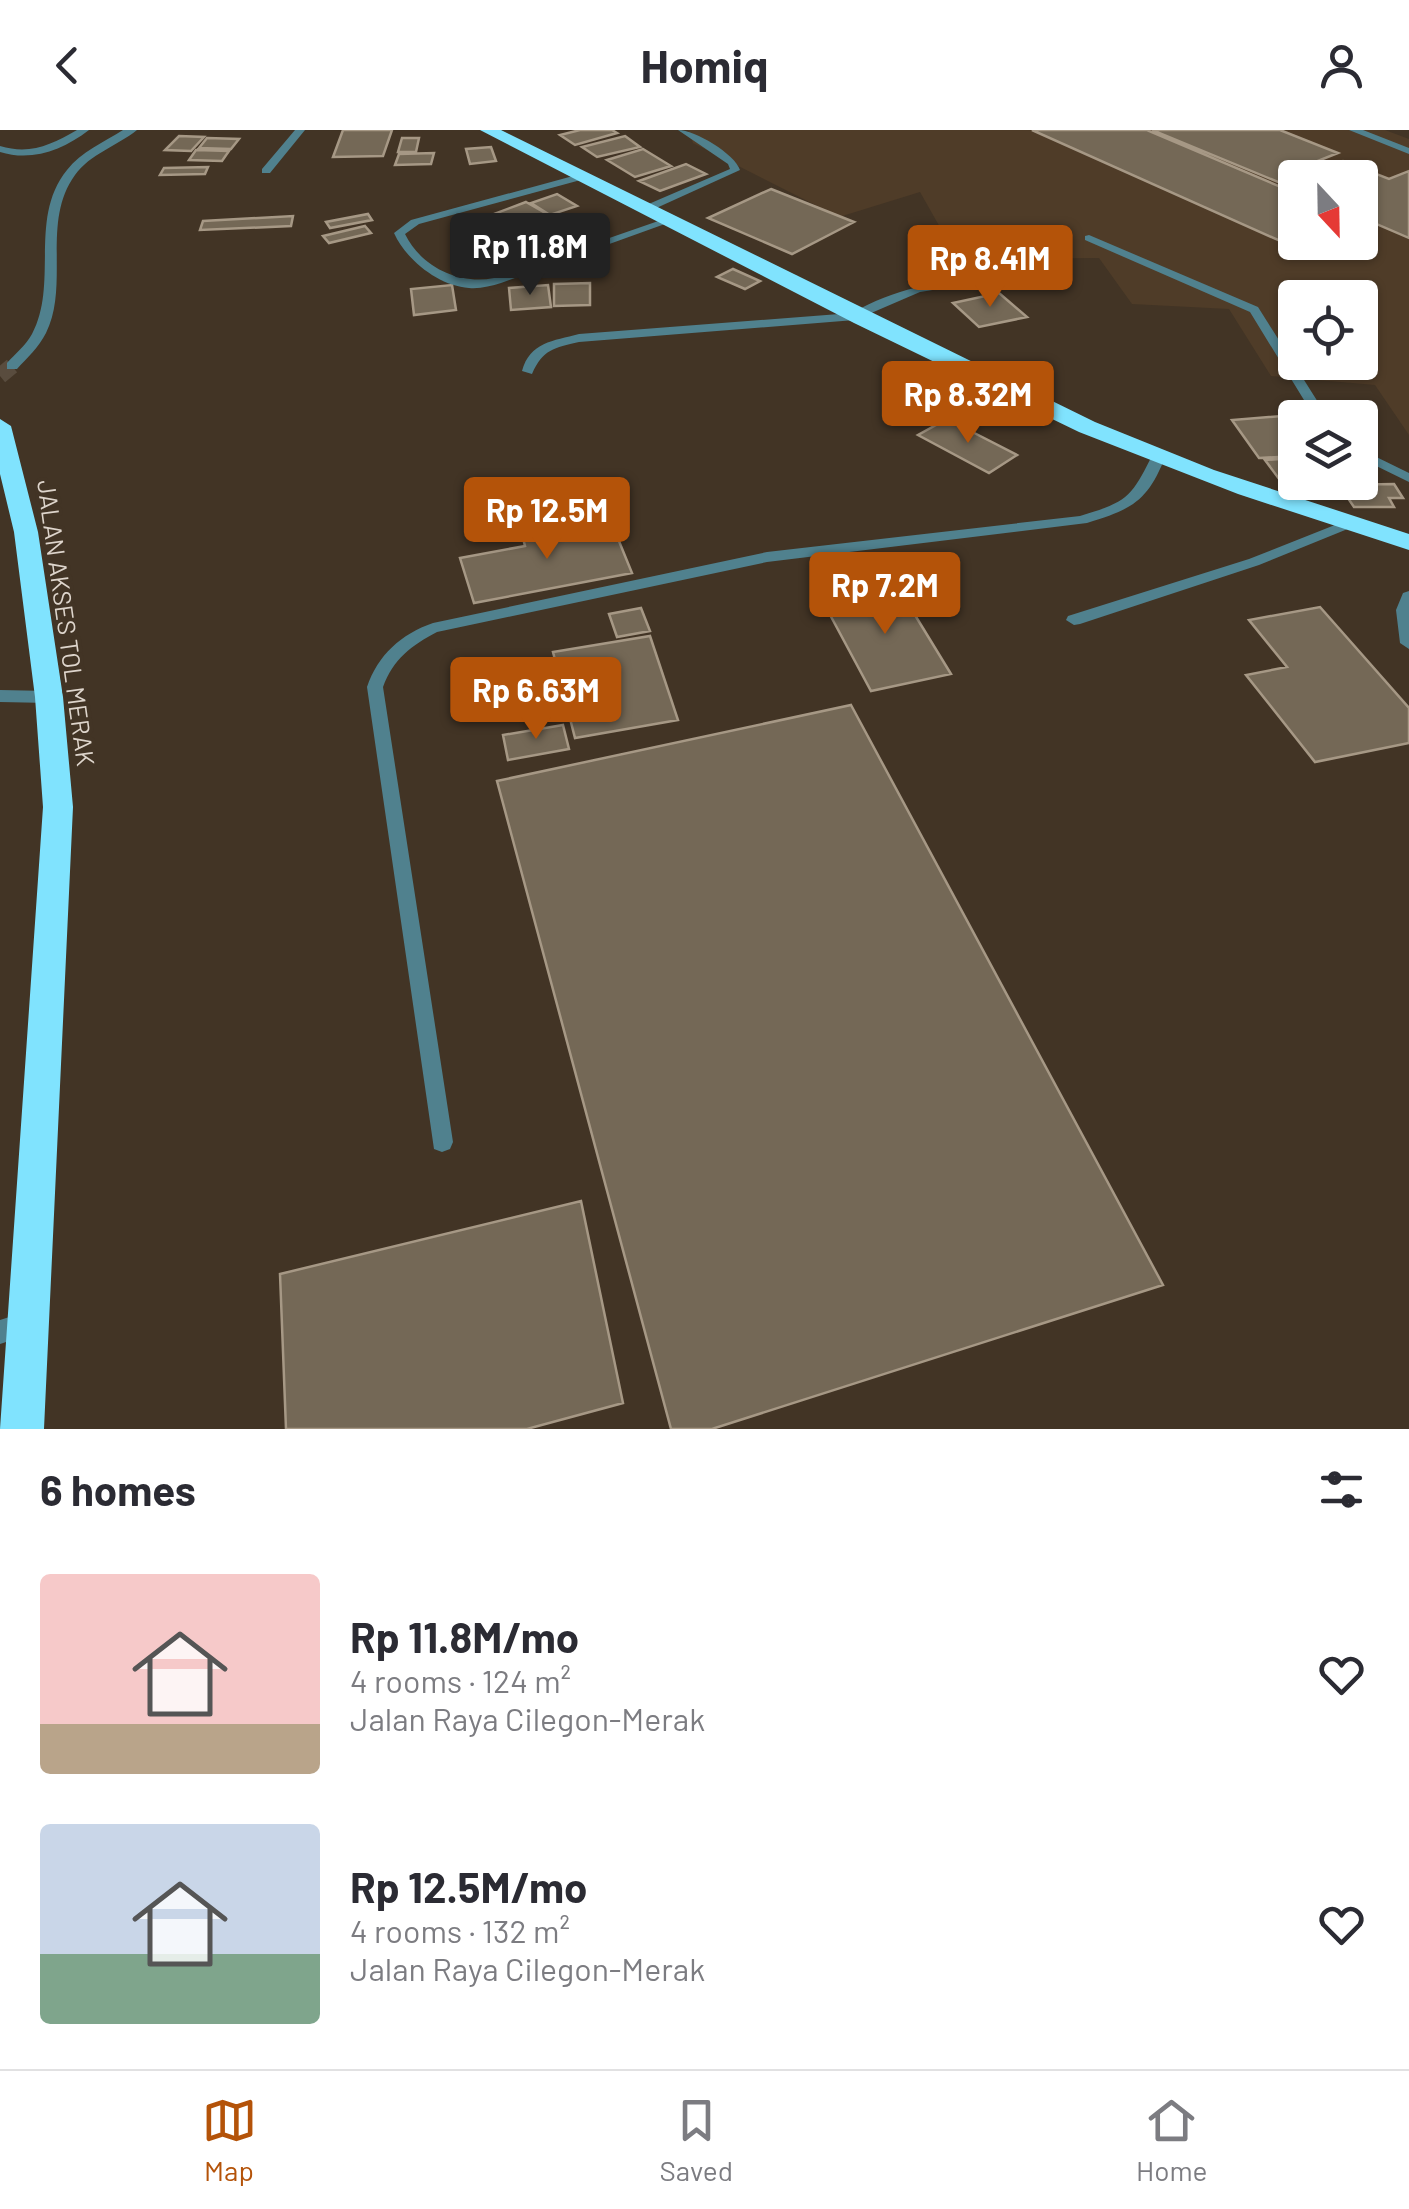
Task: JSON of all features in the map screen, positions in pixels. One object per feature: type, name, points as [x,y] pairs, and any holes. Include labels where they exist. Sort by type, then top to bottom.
[{"type":"highway","points":[[488,130],[855,316],[1089,427],[1159,456],[1409,542]]},
{"type":"highway","name":"JALAN AKSES TOL MERAK","points":[[0,426],[26,532],[49,697],[58,807],[14,1328],[22,1429]]},
{"type":"street","points":[[12,366],[40,332],[48,288],[50,230],[62,186],[82,163],[131,130]]},
{"type":"street","points":[[1409,597],[1405,610],[1409,643]]},
{"type":"lane","points":[[0,149],[13,154],[44,152],[84,130]]},
{"type":"lane","points":[[266,171],[300,130]]},
{"type":"lane","points":[[648,208],[736,170],[733,162],[683,130]]},
{"type":"lane","points":[[1354,130],[1409,151]]},
{"type":"lane","points":[[584,176],[414,222],[398,233],[402,243],[446,278],[468,286],[497,281],[670,220]]},
{"type":"lane","points":[[1089,238],[1254,310],[1311,400]]},
{"type":"lane","points":[[528,371],[532,357],[550,346],[579,338],[855,316],[888,296],[920,286],[985,279]]},
{"type":"lane","points":[[442,1142],[375,687],[390,654],[433,628],[749,560],[857,544],[948,538],[1082,520],[1124,507],[1147,490],[1159,456]]},
{"type":"lane","points":[[1378,462],[1409,478]]},
{"type":"lane","points":[[1074,620],[1254,562],[1350,523]]},
{"type":"lane","points":[[0,696],[49,697]]},
{"type":"shaded area","points":[[688,130],[1385,130],[1409,139],[1409,435],[1375,385],[1317,380],[1378,380],[1378,280],[1278,280],[1278,377],[1271,376],[1229,309],[1132,304],[1099,258],[958,259],[920,192],[839,217],[693,143]]},
{"type":"building","points":[[343,130],[392,130],[383,156],[333,157]]},
{"type":"building","points":[[580,130],[617,133],[575,145],[560,135]]},
{"type":"building","points":[[1032,130],[1147,130],[1278,186],[1278,240]]},
{"type":"building","points":[[1152,130],[1280,130],[1338,153],[1320,160],[1278,160],[1278,182]]},
{"type":"building","points":[[179,136],[204,137],[191,151],[165,150]]},
{"type":"building","points":[[625,136],[640,147],[597,157],[582,147]]},
{"type":"building","points":[[207,138],[239,139],[231,149],[199,148]]},
{"type":"building","points":[[402,138],[419,138],[416,152],[398,152]]},
{"type":"building","points":[[491,147],[496,161],[470,164],[466,149]]},
{"type":"building","points":[[643,149],[671,166],[635,177],[607,160]]},
{"type":"building","points":[[196,150],[229,151],[222,161],[189,160]]},
{"type":"building","points":[[434,153],[431,164],[395,165],[399,154]]},
{"type":"building","points":[[686,164],[706,174],[660,191],[639,181]]},
{"type":"building","points":[[208,167],[205,174],[160,175],[164,168]]},
{"type":"building","points":[[1409,171],[1409,238],[1378,225],[1378,175],[1389,179]]},
{"type":"building","points":[[771,189],[854,222],[792,254],[708,218]]},
{"type":"building","points":[[557,194],[577,206],[550,215],[531,203]]},
{"type":"building","points":[[526,202],[554,218],[513,233],[486,217]]},
{"type":"building","points":[[368,214],[372,220],[330,228],[326,222]]},
{"type":"building","points":[[293,216],[291,226],[200,230],[203,221]]},
{"type":"building","points":[[557,219],[579,229],[566,234],[554,228],[520,240],[513,235]]},
{"type":"building","points":[[365,226],[371,233],[329,243],[323,236]]},
{"type":"building","points":[[477,242],[497,253],[482,259],[462,247]]},
{"type":"building","points":[[733,269],[760,281],[745,289],[717,277]]},
{"type":"building","points":[[590,283],[590,305],[554,306],[554,284]]},
{"type":"building","points":[[452,285],[456,310],[414,315],[411,289]]},
{"type":"building","points":[[548,285],[551,307],[511,310],[509,288]]},
{"type":"building","points":[[999,293],[1027,317],[979,327],[953,303]]},
{"type":"building","points":[[1278,416],[1278,457],[1259,458],[1232,420]]},
{"type":"building","points":[[947,419],[1017,455],[989,473],[918,435]]},
{"type":"building","points":[[1278,459],[1278,478],[1265,460]]},
{"type":"building","points":[[1378,484],[1394,484],[1403,498],[1389,498],[1394,507],[1354,507],[1349,500],[1378,500]]},
{"type":"building","points":[[600,520],[604,531],[614,529],[632,573],[474,603],[460,558],[525,546],[522,534]]},
{"type":"building","points":[[896,584],[951,674],[871,691],[821,598]]},
{"type":"building","points":[[1320,607],[1409,708],[1409,743],[1315,762],[1246,675],[1287,667],[1249,620]]},
{"type":"building","points":[[641,608],[650,631],[617,637],[609,614]]},
{"type":"building","points":[[650,636],[678,720],[575,738],[553,652]]},
{"type":"building","points":[[851,705],[1163,1285],[712,1429],[671,1429],[497,781]]},
{"type":"building","points":[[563,725],[569,749],[508,760],[503,735]]},
{"type":"building","points":[[581,1201],[623,1403],[527,1429],[286,1429],[280,1274]]},
{"type":"tunnel","points":[[0,376],[12,366]]}]
